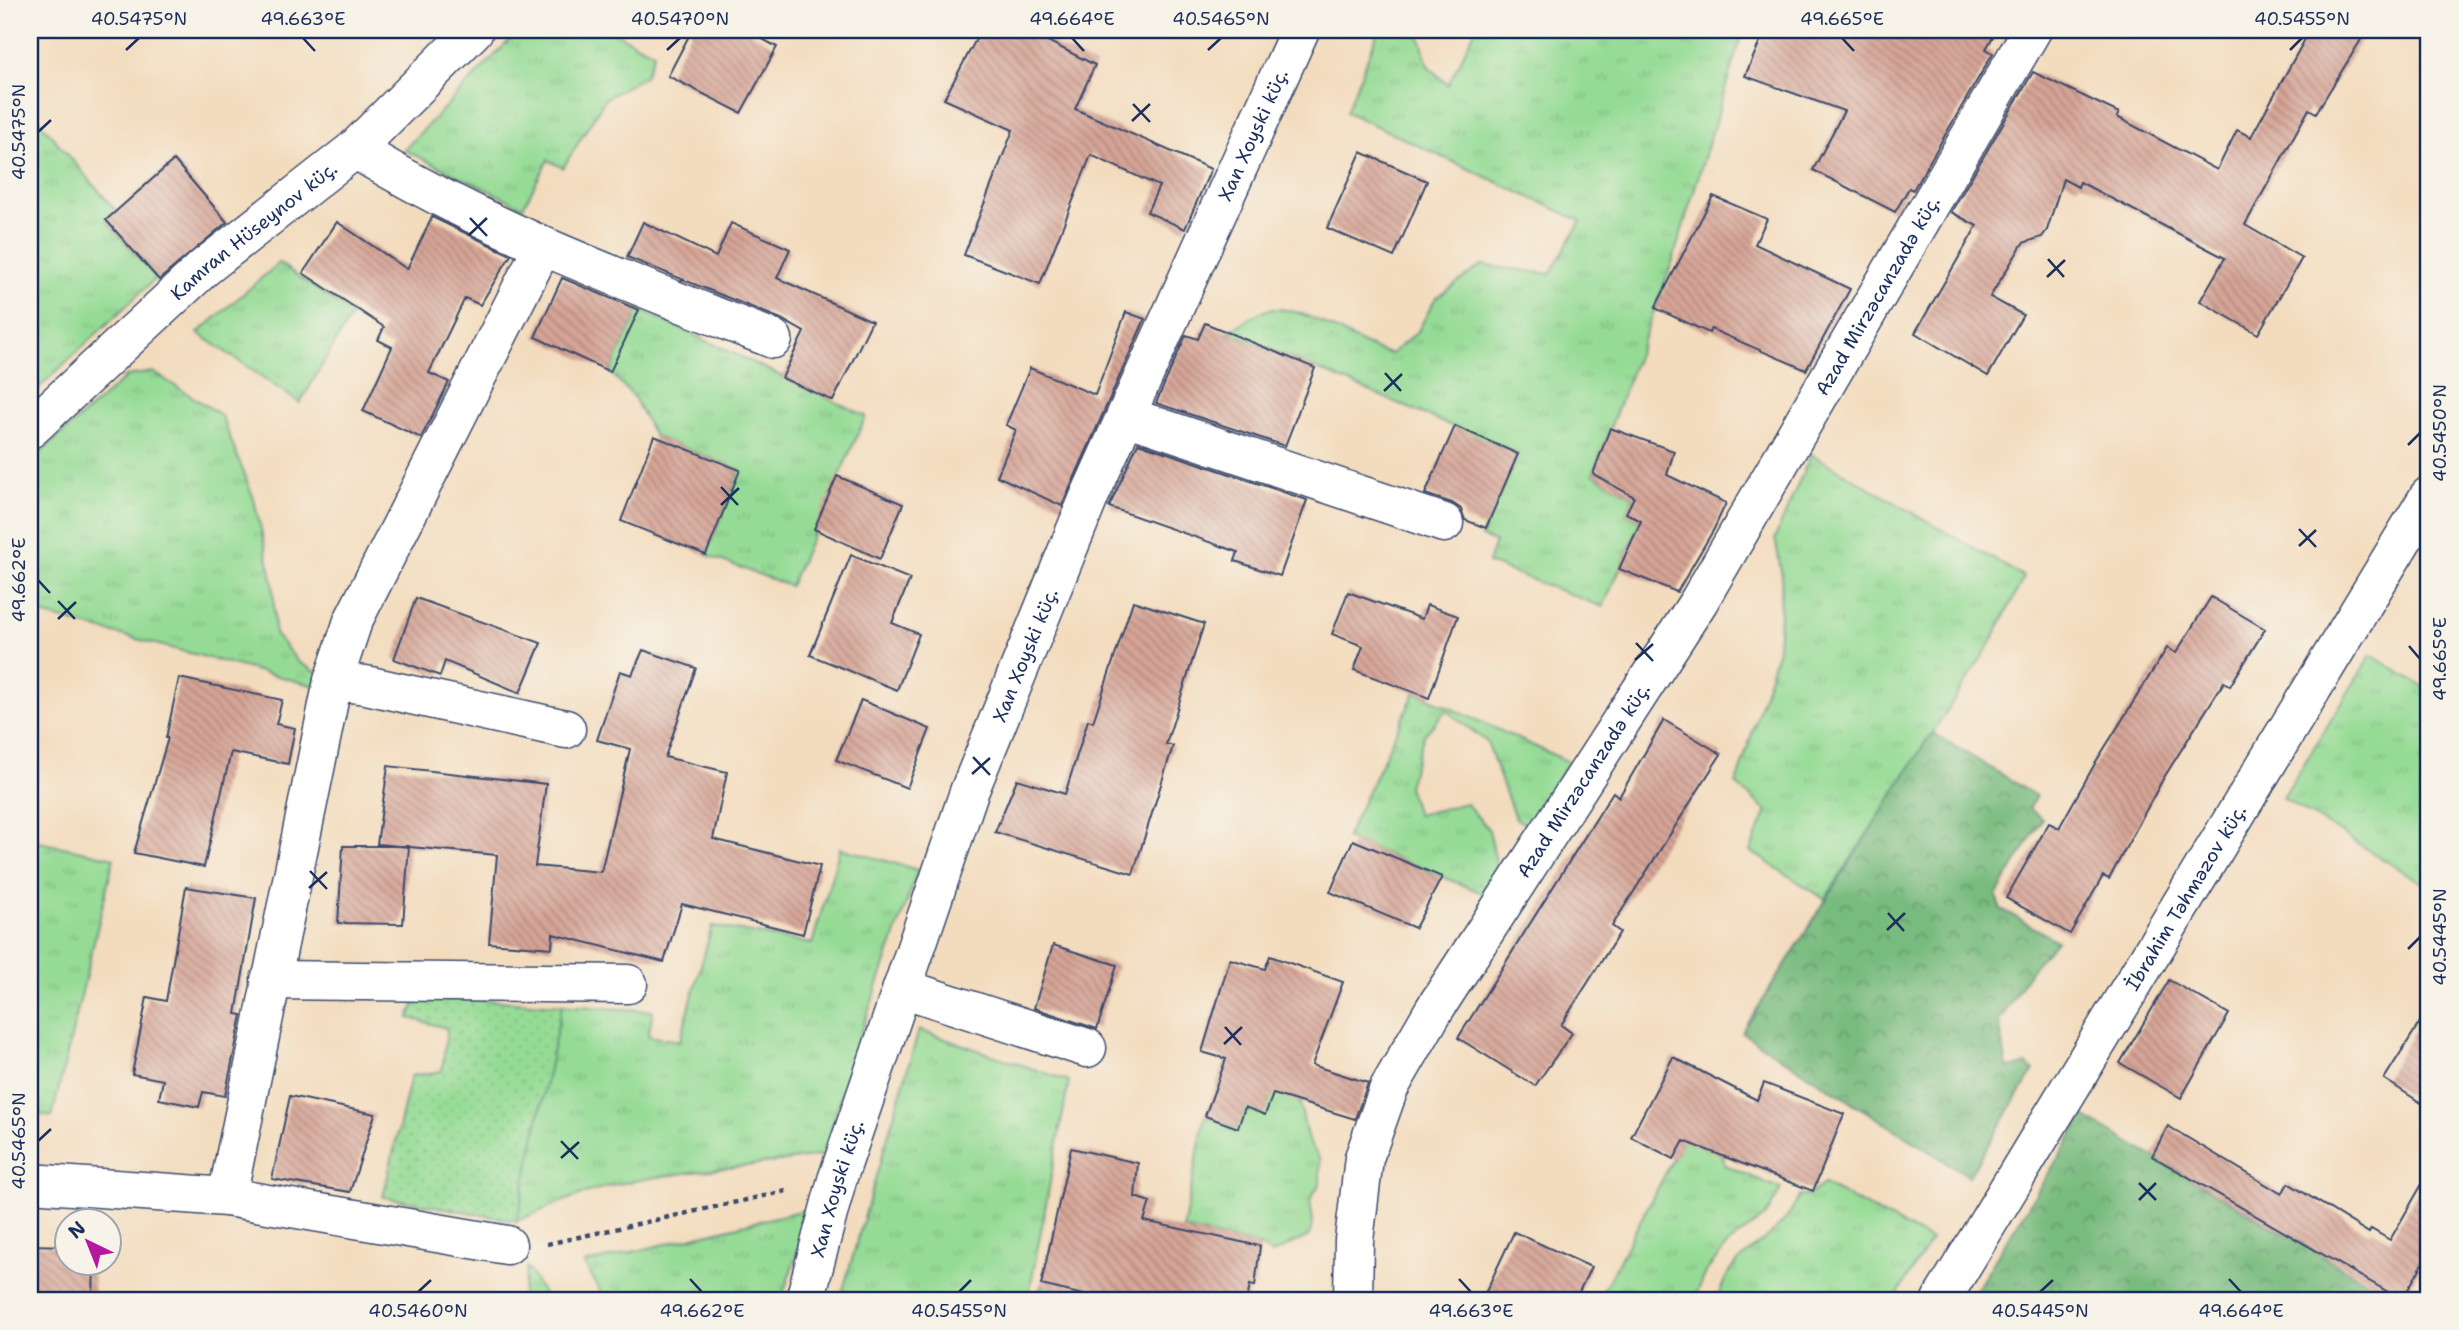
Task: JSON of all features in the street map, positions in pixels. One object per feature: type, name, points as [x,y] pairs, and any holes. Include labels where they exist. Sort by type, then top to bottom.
[{"type":"street","name":"Kamran Hüseynov küç.","points":[[30,429],[205,267],[355,149],[474,30]]},
{"type":"street","name":"Xan Xoyski küç.","points":[[805,1300],[837,1180],[969,792],[1090,495],[1300,30]]},
{"type":"street","name":"Azad Mirzəcanzadə küç.","points":[[1353,1300],[1354,1240],[1364,1158],[1389,1088],[1434,1010],[1699,601],[2032,30]]},
{"type":"street","points":[[355,149],[395,174],[542,248],[774,339]]},
{"type":"street","points":[[227,1197],[333,681],[353,621],[542,248]]},
{"type":"street","points":[[1126,416],[1444,523]]},
{"type":"street","name":"İbrahim Təhməzov küç.","points":[[1941,1300],[2429,496]]},
{"type":"street","points":[[333,681],[366,685],[566,729]]},
{"type":"street","points":[[270,980],[628,984]]},
{"type":"street","points":[[902,988],[1087,1048]]},
{"type":"street","points":[[30,1182],[227,1197],[507,1245]]},
{"type":"path","points":[[507,1245],[548,1244],[837,1180]]},
{"type":"green space","points":[[519,30],[609,30],[654,53],[645,76],[605,99],[563,168],[548,160],[523,207],[404,150]]},
{"type":"green space","points":[[1379,30],[1418,30],[1428,66],[1448,85],[1475,30],[1743,30],[1672,263],[1593,474],[1634,497],[1626,513],[1641,521],[1603,607],[1488,563],[1495,542],[1481,537],[1518,454],[1229,332],[1262,312],[1273,309],[1287,310],[1317,320],[1377,350],[1391,354],[1418,331],[1435,299],[1482,265],[1550,274],[1581,221],[1346,112]]},
{"type":"green space","points":[[39,121],[116,211],[106,220],[156,278],[30,396],[30,127]]},
{"type":"green space","points":[[279,263],[352,314],[300,403],[198,333]]},
{"type":"green space","points":[[639,309],[866,416],[790,586],[706,555],[740,470],[654,436],[633,396],[610,372]]},
{"type":"green space","points":[[153,372],[221,415],[254,499],[273,583],[275,634],[298,662],[318,673],[315,686],[30,611],[30,462],[127,376]]},
{"type":"green space","points":[[1811,454],[2024,577],[1991,643],[1825,899],[1750,851],[1767,811],[1736,784],[1778,649],[1782,576],[1775,538]]},
{"type":"green space","points":[[2371,655],[2429,690],[2429,887],[2283,798]]},
{"type":"green space","points":[[1415,692],[1569,762],[1527,825],[1515,818],[1487,742],[1446,710],[1424,735],[1408,786],[1417,815],[1466,803],[1489,830],[1498,871],[1485,894],[1346,838]]},
{"type":"green space","points":[[1935,734],[2036,796],[2029,808],[2042,819],[1996,896],[2000,908],[2057,941],[2031,969],[1999,1022],[2007,1068],[2027,1065],[2034,1070],[1969,1176],[1742,1033],[1928,738]]},
{"type":"green space","points":[[30,840],[114,858],[52,1117],[30,1112]]},
{"type":"green space","points":[[840,848],[918,870],[848,1070],[824,1155],[629,1182],[580,1195],[517,1221],[562,1005],[653,1011],[648,1036],[680,1041],[712,926],[812,944]]},
{"type":"green space","points":[[417,996],[562,1005],[517,1221],[383,1197],[411,1076],[442,1071],[447,1028],[409,1018]]},
{"type":"green space","points":[[919,1030],[1069,1081],[1028,1300],[840,1300]]},
{"type":"green space","points":[[1279,1077],[1289,1081],[1300,1104],[1308,1141],[1320,1159],[1320,1183],[1310,1200],[1313,1222],[1309,1236],[1271,1254],[1260,1246],[1183,1229],[1205,1116],[1237,1128],[1245,1107]]},
{"type":"green space","points":[[2084,1116],[2397,1300],[1970,1300]]},
{"type":"green space","points":[[1686,1135],[1723,1154],[1724,1165],[1781,1189],[1766,1216],[1730,1242],[1707,1270],[1694,1300],[1598,1300]]},
{"type":"green space","points":[[1824,1184],[1931,1240],[1894,1300],[1716,1300],[1730,1270],[1787,1218],[1799,1196],[1808,1196]]},
{"type":"green space","points":[[812,1208],[781,1300],[606,1300],[584,1264]]},
{"type":"green space","points":[[527,1267],[547,1300],[521,1300]]},
{"type":"green space","points":[[1041,1285],[1105,1300],[1037,1300]]},
{"type":"building","points":[[692,30],[746,30],[777,47],[741,113],[668,76]]},
{"type":"building","points":[[981,30],[1026,30],[1095,65],[1075,109],[1211,169],[1185,229],[1147,212],[1159,186],[1091,155],[1040,284],[964,255],[1013,130],[944,99]]},
{"type":"building","points":[[1765,30],[1997,30],[1986,49],[1993,53],[1913,190],[1909,188],[1895,212],[1813,170],[1844,111],[1745,76]]},
{"type":"building","points":[[2310,30],[2367,30],[2316,113],[2309,109],[2245,225],[2302,258],[2258,334],[2200,301],[2225,258],[2080,182],[2078,187],[2063,179],[2047,230],[2042,237],[2023,243],[1990,297],[2023,315],[1988,376],[1915,333],[1977,226],[1951,212],[2033,72],[2119,113],[2117,117],[2217,170],[2237,130],[2251,137]]},
{"type":"building","points":[[1361,152],[1427,181],[1394,257],[1327,228]]},
{"type":"building","points":[[174,160],[227,222],[159,280],[106,220]]},
{"type":"building","points":[[1713,196],[1767,219],[1755,244],[1850,289],[1806,370],[1711,329],[1709,333],[1655,308]]},
{"type":"building","points":[[432,217],[511,255],[480,305],[465,298],[429,373],[449,382],[421,438],[363,411],[392,347],[378,340],[384,327],[303,273],[337,222],[407,269]]},
{"type":"building","points":[[643,222],[716,257],[731,223],[790,249],[777,278],[872,321],[833,401],[782,378],[804,332],[781,319],[627,257]]},
{"type":"building","points":[[562,278],[639,310],[610,372],[535,337]]},
{"type":"building","points":[[1126,312],[1145,319],[1062,506],[997,476],[1016,430],[1006,425],[1030,368],[1095,395]]},
{"type":"building","points":[[1205,323],[1315,368],[1285,446],[1156,403],[1186,335],[1198,339]]},
{"type":"building","points":[[1455,426],[1518,454],[1486,528],[1465,520],[1461,509],[1452,503],[1425,494]]},
{"type":"building","points":[[1610,428],[1674,451],[1667,475],[1726,503],[1677,592],[1619,569],[1641,521],[1626,513],[1634,497],[1593,474]]},
{"type":"building","points":[[654,436],[740,470],[706,555],[621,521]]},
{"type":"building","points":[[1138,443],[1307,500],[1280,576],[1235,561],[1238,552],[1109,507]]},
{"type":"building","points":[[837,476],[903,504],[880,559],[814,529]]},
{"type":"building","points":[[851,555],[910,579],[892,623],[919,634],[897,690],[810,655]]},
{"type":"building","points":[[1348,592],[1422,619],[1427,605],[1458,616],[1429,698],[1354,670],[1363,646],[1332,634]]},
{"type":"building","points":[[2211,597],[2265,629],[2230,686],[2224,682],[2163,779],[2109,879],[2103,876],[2070,934],[2006,898],[2049,823],[2059,828],[2097,760],[2167,648],[2176,653]]},
{"type":"building","points":[[416,598],[541,643],[520,693],[445,661],[440,676],[394,659]]},
{"type":"building","points":[[1133,601],[1204,624],[1166,744],[1173,746],[1133,874],[995,832],[1017,779],[1065,794],[1088,720],[1093,722]]},
{"type":"building","points":[[643,650],[696,668],[665,757],[727,772],[713,839],[820,866],[803,934],[682,904],[664,962],[553,934],[552,948],[489,943],[497,855],[377,844],[388,766],[546,784],[535,866],[601,872],[630,749],[597,740],[620,671],[632,675]]},
{"type":"building","points":[[179,678],[282,700],[276,724],[295,728],[288,764],[231,752],[204,867],[134,853],[168,738]]},
{"type":"building","points":[[861,700],[930,729],[907,788],[836,760]]},
{"type":"building","points":[[1664,720],[1721,754],[1612,926],[1620,932],[1561,1025],[1572,1033],[1535,1086],[1458,1038],[1613,792],[1619,797]]},
{"type":"building","points":[[1353,840],[1442,877],[1415,928],[1330,892]]},
{"type":"building","points":[[343,846],[409,846],[403,924],[338,923]]},
{"type":"building","points":[[186,887],[256,898],[236,1014],[242,1015],[225,1096],[203,1092],[199,1107],[159,1099],[163,1080],[132,1074],[147,997],[166,1001]]},
{"type":"building","points":[[1053,945],[1117,965],[1097,1029],[1034,1008]]},
{"type":"building","points":[[1270,956],[1343,982],[1312,1065],[1368,1083],[1355,1119],[1273,1094],[1265,1115],[1245,1107],[1238,1128],[1205,1116],[1226,1059],[1202,1052],[1230,959],[1265,969]]},
{"type":"building","points":[[2169,980],[2229,1014],[2181,1098],[2120,1063]]},
{"type":"building","points":[[2429,1008],[2429,1108],[2384,1079]]},
{"type":"building","points":[[1673,1057],[1757,1100],[1764,1083],[1844,1114],[1813,1191],[1684,1141],[1674,1159],[1631,1137]]},
{"type":"building","points":[[290,1096],[375,1114],[350,1192],[272,1179]]},
{"type":"building","points":[[2168,1126],[2282,1194],[2288,1183],[2369,1233],[2371,1229],[2390,1240],[2429,1172],[2429,1253],[2402,1300],[2152,1156]]},
{"type":"building","points":[[1071,1148],[1138,1163],[1135,1197],[1150,1202],[1144,1221],[1260,1246],[1255,1286],[1250,1285],[1247,1300],[1105,1300],[1041,1285]]},
{"type":"building","points":[[1514,1232],[1591,1267],[1575,1300],[1482,1300]]},
{"type":"building","points":[[30,1245],[52,1246],[52,1278],[94,1278],[93,1300],[30,1300]]}]
